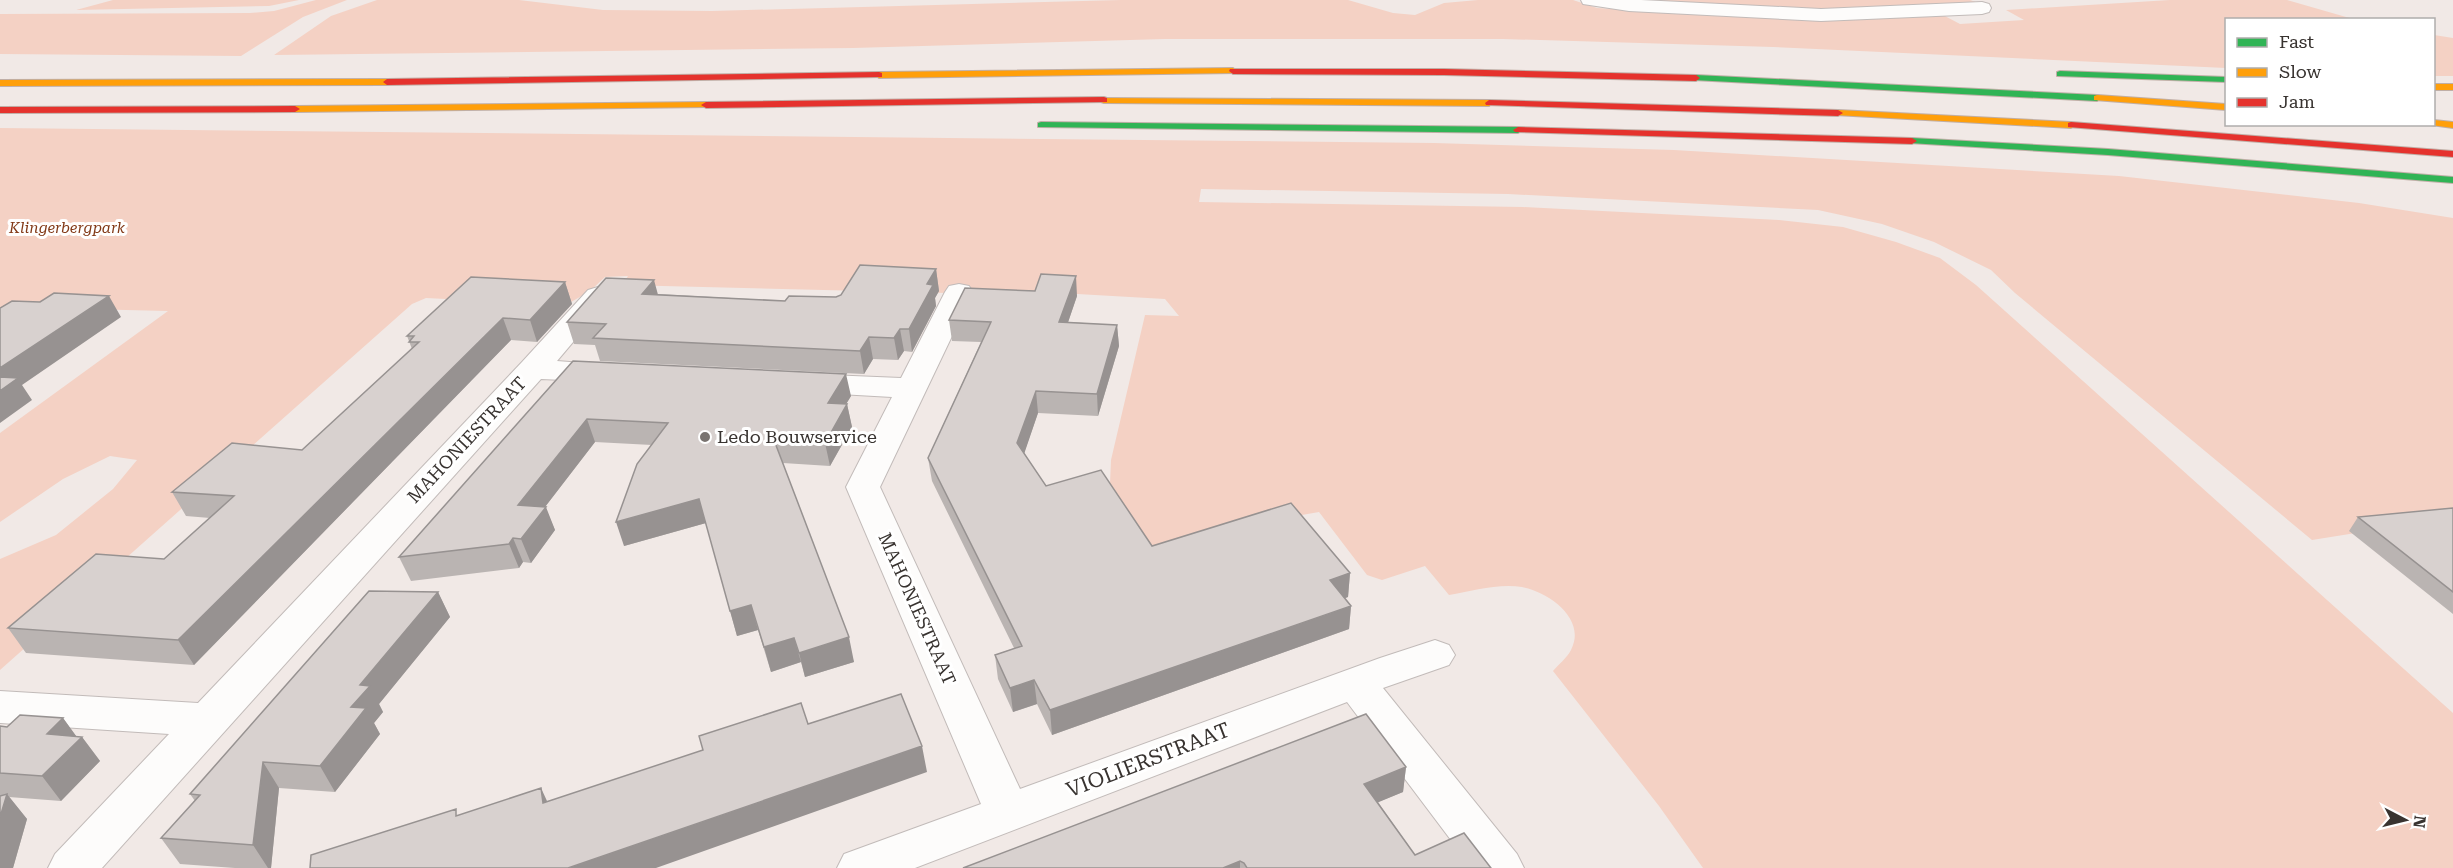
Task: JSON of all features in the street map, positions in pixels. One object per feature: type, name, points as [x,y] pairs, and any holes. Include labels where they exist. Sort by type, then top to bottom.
[{"type":"highway","points":[[0,83],[542,81],[1165,72],[1437,72],[1814,82],[2225,107]]},
{"type":"highway","points":[[2225,80],[2054,73],[2225,86]]},
{"type":"highway","points":[[2435,87],[2453,87]]},
{"type":"highway","points":[[0,110],[256,111],[1234,100],[1542,104],[1927,117],[2124,129],[2453,154]]},
{"type":"highway","points":[[256,111],[458,122]]},
{"type":"highway","points":[[2435,123],[2453,125]]},
{"type":"highway","points":[[1022,124],[1410,128],[1901,140],[2120,153],[2453,180]]},
{"type":"highway","points":[[1779,136],[2121,164],[2247,177]]},
{"type":"street","points":[[1590,0],[1629,5],[1821,15],[1982,8]]},
{"type":"street","points":[[533,369],[603,290]]},
{"type":"street","points":[[770,381],[912,388],[959,292]]},
{"type":"street","name":"MAHONIESTRAAT","points":[[72,868],[533,369],[640,374]]},
{"type":"street","name":"MAHONIESTRAAT","points":[[912,388],[863,487],[1008,813]]},
{"type":"street","name":"VIOLIERSTRAAT","points":[[861,868],[1435,655]]},
{"type":"street","points":[[1355,683],[1500,868]]},
{"type":"street","points":[[0,707],[207,720]]},
{"type":"green space","points":[[113,0],[299,0],[269,6],[76,10]]},
{"type":"green space","points":[[316,0],[347,0],[303,17],[241,56],[0,54],[0,14],[250,13],[274,11]]},
{"type":"green space","points":[[377,0],[519,0],[603,10],[712,11],[1121,0],[1348,0],[1393,13],[1415,15],[1444,3],[1478,0],[1573,0],[1597,8],[1714,16],[1876,18],[1941,14],[1960,24],[2024,20],[2006,10],[2170,0],[2287,0],[2350,18],[2225,18],[2225,68],[1773,47],[1503,39],[1165,39],[853,48],[274,55],[331,16]]},
{"type":"green space","points":[[1608,0],[1970,0],[1979,3],[1859,10],[1774,11]]},
{"type":"green space","points":[[2435,35],[2453,38],[2453,76],[2435,76]]},
{"type":"green space","name":"Klingerbergpark","points":[[0,128],[1434,143],[1674,150],[2119,176],[2359,203],[2453,218],[2453,522],[2312,540],[2015,293],[1991,270],[1934,242],[1882,224],[1818,210],[1508,194],[1201,189],[1199,202],[1523,207],[1779,220],[1843,227],[1896,242],[1940,258],[1976,285],[2453,713],[2453,868],[1703,868],[1659,806],[1553,671],[1565,659],[1575,639],[1570,618],[1554,601],[1533,590],[1513,586],[1449,595],[1425,566],[1382,580],[1367,575],[1319,512],[1296,516],[1151,561],[1110,484],[1111,460],[1145,315],[1179,316],[1165,299],[988,289],[947,293],[622,285],[628,276],[605,277],[590,291],[566,305],[426,298],[412,304],[0,670],[0,559],[56,535],[113,489],[137,460],[110,456],[63,479],[0,522],[0,433],[168,311],[0,307]]},
{"type":"building","points":[[860,265],[936,269],[927,284],[933,285],[909,329],[900,329],[894,338],[869,337],[860,351],[593,338],[606,324],[567,322],[606,278],[654,280],[642,294],[785,301],[789,296],[836,297],[841,295]]},
{"type":"building","points":[[1041,274],[1076,276],[1059,322],[1117,325],[1097,394],[1036,391],[1017,443],[1046,486],[1101,470],[1152,546],[1291,503],[1350,573],[1330,580],[1351,606],[1050,710],[1034,680],[1010,688],[995,655],[1022,646],[928,458],[991,322],[949,320],[965,288],[1035,291]]},
{"type":"building","points":[[471,277],[565,282],[530,320],[503,318],[178,640],[8,628],[96,554],[164,559],[234,496],[172,492],[232,443],[302,450],[419,342],[409,342],[414,336],[407,336]]},
{"type":"building","points":[[54,293],[109,296],[0,368],[0,308],[12,301],[40,302]]},
{"type":"building","points":[[573,361],[846,374],[828,403],[847,404],[825,443],[774,440],[849,637],[799,653],[794,638],[764,647],[751,605],[730,611],[699,499],[616,522],[637,464],[668,423],[587,419],[518,505],[546,507],[521,539],[513,538],[509,544],[399,557]]},
{"type":"building","points":[[0,377],[18,378],[0,391]]},
{"type":"building","points":[[2453,508],[2453,592],[2358,517]]},
{"type":"building","points":[[369,591],[438,592],[360,685],[370,686],[351,707],[366,708],[320,766],[263,762],[253,845],[161,838],[200,795],[190,794]]},
{"type":"building","points":[[901,694],[922,746],[568,868],[310,868],[311,855],[456,809],[456,816],[541,788],[543,803],[703,750],[699,736],[801,703],[808,724]]},
{"type":"building","points":[[1366,714],[1406,767],[1364,784],[1415,855],[1464,833],[1491,868],[1247,868],[1240,861],[1223,868],[963,868]]},
{"type":"building","points":[[20,715],[63,718],[47,734],[82,737],[42,776],[0,773],[0,726],[7,727]]},
{"type":"building","points":[[7,794],[0,817],[0,796]]},
{"type":"traffic: fast","points":[[2060,74],[2225,80]]},
{"type":"traffic: fast","points":[[1696,78],[2097,98]]},
{"type":"traffic: fast","points":[[1041,125],[1518,130]]},
{"type":"traffic: fast","points":[[1912,141],[2108,152],[2453,180]]},
{"type":"traffic: slow","points":[[879,75],[1233,71]]},
{"type":"traffic: slow","points":[[0,83],[387,82]]},
{"type":"traffic: slow","points":[[2435,87],[2453,87]]},
{"type":"traffic: slow","points":[[2097,98],[2225,107]]},
{"type":"traffic: slow","points":[[1104,100],[1489,103]]},
{"type":"traffic: slow","points":[[295,109],[706,105]]},
{"type":"traffic: slow","points":[[1838,113],[2071,125]]},
{"type":"traffic: slow","points":[[2435,123],[2453,125]]},
{"type":"traffic: jam","points":[[1233,71],[1444,72],[1696,78]]},
{"type":"traffic: jam","points":[[387,82],[879,75]]},
{"type":"traffic: jam","points":[[706,105],[1104,100]]},
{"type":"traffic: jam","points":[[1489,103],[1838,113]]},
{"type":"traffic: jam","points":[[0,110],[295,109]]},
{"type":"traffic: jam","points":[[2071,125],[2453,154]]},
{"type":"traffic: jam","points":[[1518,130],[1912,141]]},
{"type":"place","name":"Ledo Bouwservice","points":[[705,437]]}]
